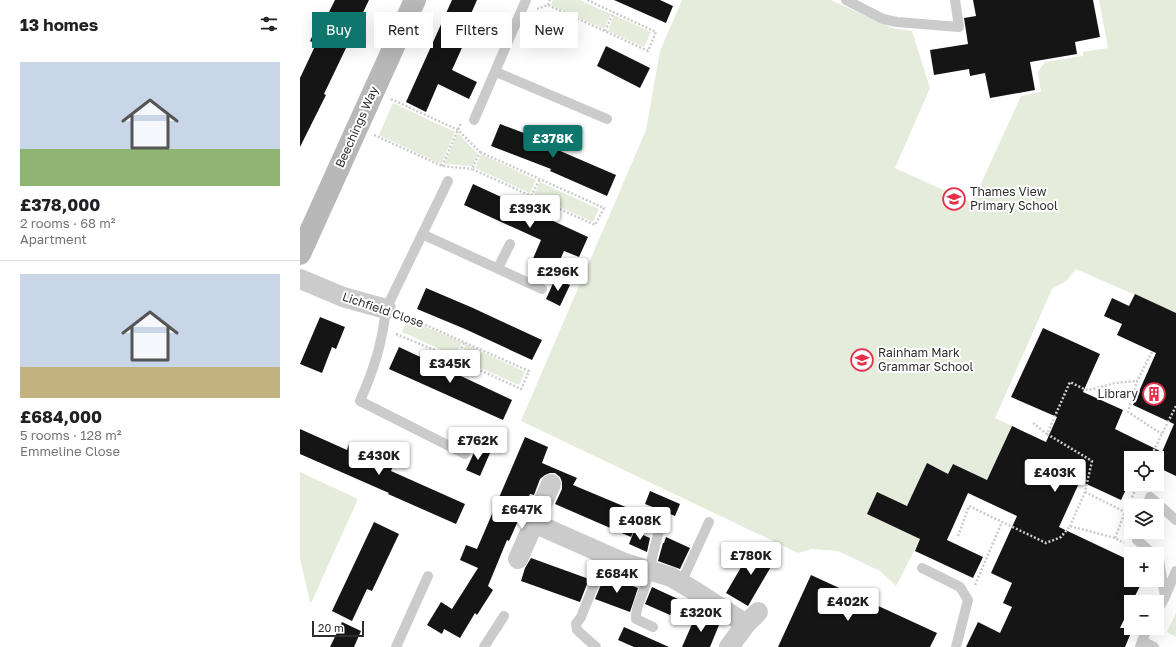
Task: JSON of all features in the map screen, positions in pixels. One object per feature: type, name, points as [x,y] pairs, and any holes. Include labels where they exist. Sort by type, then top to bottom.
[{"type":"street","name":"Beechings Way","points":[[300,254],[415,0]]},
{"type":"street","name":"Lichfield Close","points":[[300,279],[343,296],[386,309]]},
{"type":"street","points":[[518,559],[550,484]]},
{"type":"street","points":[[534,522],[636,568],[671,577],[752,618],[729,647]]},
{"type":"lane","points":[[522,12],[526,0]]},
{"type":"lane","points":[[846,0],[883,19],[897,22],[959,27],[955,0]]},
{"type":"lane","points":[[474,120],[520,17]]},
{"type":"lane","points":[[496,72],[607,119]]},
{"type":"lane","points":[[448,181],[386,309],[384,332],[372,373],[360,401],[465,454]]},
{"type":"lane","points":[[422,234],[542,289]]},
{"type":"lane","points":[[498,268],[510,244]]},
{"type":"lane","points":[[1164,509],[1176,520]]},
{"type":"lane","points":[[643,521],[657,526],[659,531],[648,570],[646,584],[635,612],[636,619],[653,627]]},
{"type":"lane","points":[[682,583],[708,522]]},
{"type":"lane","points":[[1137,539],[1145,547]]},
{"type":"lane","points":[[596,647],[577,630],[576,624],[581,617],[606,555]]},
{"type":"lane","points":[[922,568],[960,587],[968,600],[956,647]]},
{"type":"lane","points":[[1165,597],[1176,571]]},
{"type":"lane","points":[[396,647],[428,576]]},
{"type":"lane","points":[[1163,587],[1165,597]]},
{"type":"lane","points":[[484,647],[504,616]]},
{"type":"lane","points":[[1141,644],[1154,647]]},
{"type":"path","points":[[548,6],[550,0]]},
{"type":"path","points":[[530,12],[548,6],[648,51],[656,32],[587,0]]},
{"type":"path","points":[[606,31],[614,12]]},
{"type":"path","points":[[357,128],[442,166],[472,169],[595,225],[604,208],[480,152],[458,130],[373,91]]},
{"type":"path","points":[[448,181],[438,176],[442,166],[463,118],[474,120]]},
{"type":"path","points":[[472,169],[480,152]]},
{"type":"path","points":[[531,196],[540,179]]},
{"type":"path","name":"Lichfield Close","points":[[384,332],[399,334],[521,389],[529,371],[465,341],[386,309]]},
{"type":"path","points":[[456,359],[465,341]]},
{"type":"path","points":[[1152,352],[1138,381],[1128,412],[1162,434]]},
{"type":"path","points":[[1047,434],[1070,382],[1089,390],[1116,383],[1138,381]]},
{"type":"path","points":[[1154,451],[1176,406]]},
{"type":"path","points":[[958,536],[969,506],[1046,543],[1061,537],[1070,526],[1085,492],[1092,461],[1047,434],[1033,423]]},
{"type":"path","points":[[1085,492],[1124,512]]},
{"type":"path","points":[[1115,538],[1124,515]]},
{"type":"path","points":[[968,600],[1002,522]]},
{"type":"path","points":[[1070,526],[1115,538],[1128,545]]},
{"type":"green space","points":[[553,0],[580,0],[611,14],[604,29],[578,17],[578,12],[566,12],[551,5]]},
{"type":"green space","name":"Rainham Mark Grammar School","points":[[682,0],[831,0],[892,28],[912,31],[930,88],[895,168],[972,203],[1021,96],[1041,92],[1038,72],[1045,62],[1083,56],[1083,52],[1108,48],[1099,0],[1176,0],[1176,313],[1076,269],[1066,281],[1052,289],[995,418],[1012,426],[987,480],[953,464],[948,474],[927,463],[907,506],[877,492],[867,514],[920,539],[896,586],[880,571],[838,551],[812,549],[798,553],[521,421],[646,130],[660,51]]},
{"type":"green space","points":[[614,15],[651,32],[644,47],[608,31]]},
{"type":"green space","points":[[393,103],[455,132],[441,164],[379,135]]},
{"type":"green space","points":[[458,133],[478,154],[472,166],[444,164]]},
{"type":"green space","points":[[481,154],[536,180],[530,193],[475,168]]},
{"type":"green space","points":[[540,182],[599,209],[593,222],[534,195]]},
{"type":"green space","points":[[407,319],[462,342],[455,356],[402,332]]},
{"type":"green space","points":[[466,344],[525,372],[519,385],[460,359]]},
{"type":"green space","points":[[300,472],[358,499],[310,603],[300,558]]},
{"type":"green space","points":[[1176,613],[1176,637],[1167,632]]},
{"type":"building","points":[[335,0],[369,0],[363,12],[329,12]]},
{"type":"building","points":[[452,0],[477,0],[472,12],[447,12]]},
{"type":"building","points":[[614,0],[660,0],[673,6],[666,23]]},
{"type":"building","points":[[973,0],[1093,0],[1100,37],[1075,42],[1077,54],[1030,62],[1035,90],[990,98],[985,73],[970,76],[969,69],[934,75],[930,50],[968,44],[964,18],[976,16]]},
{"type":"building","points":[[441,24],[441,48],[462,48],[452,70],[477,82],[469,99],[438,84],[426,112],[406,102],[430,48],[433,48],[433,42]]},
{"type":"building","points":[[606,46],[650,68],[640,88],[597,66]]},
{"type":"building","points":[[314,48],[346,48],[324,94],[326,95],[300,147],[300,78]]},
{"type":"building","points":[[500,124],[524,133],[525,130],[554,141],[551,147],[616,175],[607,196],[550,171],[551,169],[491,146]]},
{"type":"building","points":[[473,184],[588,237],[579,257],[564,251],[552,278],[529,268],[541,240],[464,205]]},
{"type":"building","points":[[555,279],[570,285],[560,306],[546,299]]},
{"type":"building","points":[[426,288],[542,340],[532,360],[417,309]]},
{"type":"building","points":[[1135,294],[1176,313],[1176,476],[1164,470],[1164,451],[1162,451],[1174,424],[1133,405],[1156,353],[1117,335],[1122,324],[1104,316],[1112,298],[1129,306]]},
{"type":"building","points":[[320,317],[345,327],[336,349],[332,347],[322,373],[300,364]]},
{"type":"building","points":[[1043,328],[1100,354],[1083,392],[1123,410],[1115,429],[1160,451],[1124,451],[1124,491],[1125,491],[1121,500],[1080,481],[1059,527],[1124,558],[1124,587],[1140,587],[1136,595],[1124,595],[1124,620],[1120,628],[1124,628],[1124,635],[1130,635],[1125,647],[966,647],[978,622],[1000,633],[1012,607],[1003,603],[1012,583],[991,573],[1017,516],[968,493],[947,540],[983,557],[973,578],[915,551],[920,539],[867,514],[877,492],[907,506],[927,463],[948,474],[953,464],[987,480],[1012,426],[1046,442],[1057,417],[1011,397]]},
{"type":"building","points":[[399,347],[512,400],[503,420],[389,369]]},
{"type":"building","points":[[300,429],[347,450],[349,444],[394,464],[391,471],[465,504],[456,524],[300,454]]},
{"type":"building","points":[[525,437],[548,447],[542,463],[577,478],[573,485],[640,513],[631,537],[555,504],[562,489],[562,482],[560,477],[555,473],[545,475],[540,479],[534,495],[530,494],[509,541],[507,540],[488,586],[493,590],[477,615],[475,613],[460,638],[444,629],[442,634],[427,625],[441,602],[452,609],[478,568],[460,560],[466,545],[477,549]]},
{"type":"building","points":[[477,446],[490,453],[480,476],[466,470]]},
{"type":"building","points":[[650,491],[680,504],[675,516],[645,504]]},
{"type":"building","points":[[374,522],[399,534],[372,591],[367,589],[352,621],[332,611]]},
{"type":"building","points":[[634,531],[650,538],[647,552],[629,544]]},
{"type":"building","points":[[666,537],[690,548],[680,569],[658,561]]},
{"type":"building","points":[[754,545],[776,558],[748,606],[726,593]]},
{"type":"building","points":[[531,558],[589,579],[580,602],[521,581],[525,568]]},
{"type":"building","points":[[605,575],[638,588],[630,612],[595,599]]},
{"type":"building","points":[[811,575],[937,633],[930,647],[778,647]]},
{"type":"building","points":[[652,587],[678,599],[670,615],[645,604]]},
{"type":"building","points":[[696,615],[719,625],[710,647],[682,647]]},
{"type":"building","points":[[342,622],[361,631],[354,647],[330,647]]},
{"type":"building","points":[[624,627],[669,647],[634,647],[618,640]]},
{"type":"place","name":"Thames View Primary School","points":[[954,199]]},
{"type":"place","name":"Rainham Mark Grammar School","points":[[862,360]]},
{"type":"place","name":"Library","points":[[1154,394]]}]
